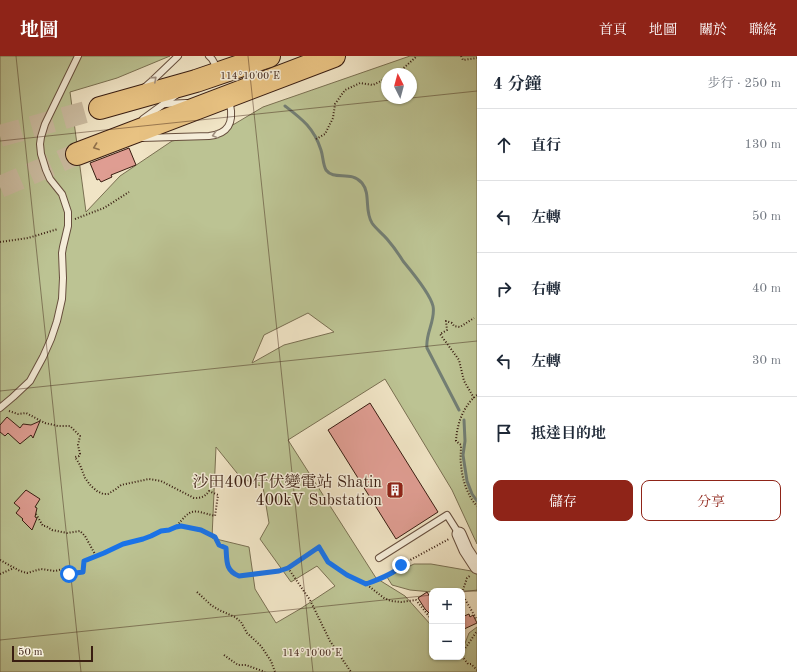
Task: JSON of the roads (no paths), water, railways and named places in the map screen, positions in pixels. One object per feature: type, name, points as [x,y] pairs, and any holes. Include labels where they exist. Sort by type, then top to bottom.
[{"type":"highway","points":[[100,108],[135,101],[269,56]]},
{"type":"highway","points":[[77,154],[220,103],[334,56]]},
{"type":"street","points":[[459,534],[475,570]]},
{"type":"lane","points":[[0,408],[30,381],[39,367],[51,339],[62,299],[62,253],[68,226],[66,205],[62,194],[50,179],[46,170],[41,154],[40,144],[45,124],[78,56]]},
{"type":"lane","points":[[135,101],[153,80],[178,56]]},
{"type":"lane","points":[[209,56],[216,66]]},
{"type":"lane","points":[[140,121],[196,80]]},
{"type":"lane","points":[[116,139],[201,137],[217,135],[224,132],[230,122],[232,113],[220,103],[157,103]]},
{"type":"lane","points":[[116,139],[134,126]]},
{"type":"lane","points":[[378,558],[447,515],[459,534]]},
{"type":"waterway","points":[[285,106],[302,120],[315,136],[321,150],[326,170],[333,175],[353,177],[362,183],[365,187],[368,213],[372,223],[391,244],[428,295],[434,311],[427,348],[459,410]]},
{"type":"waterway","points":[[464,420],[465,441],[463,455],[467,481],[472,494],[477,501]]},
{"type":"tunnel","points":[[0,136],[100,108]]},
{"type":"tunnel","points":[[0,187],[77,154]]},
{"type":"place","name":"沙田400仟伏變電站 Shatin 400kV Substation","points":[[395,490]]}]
